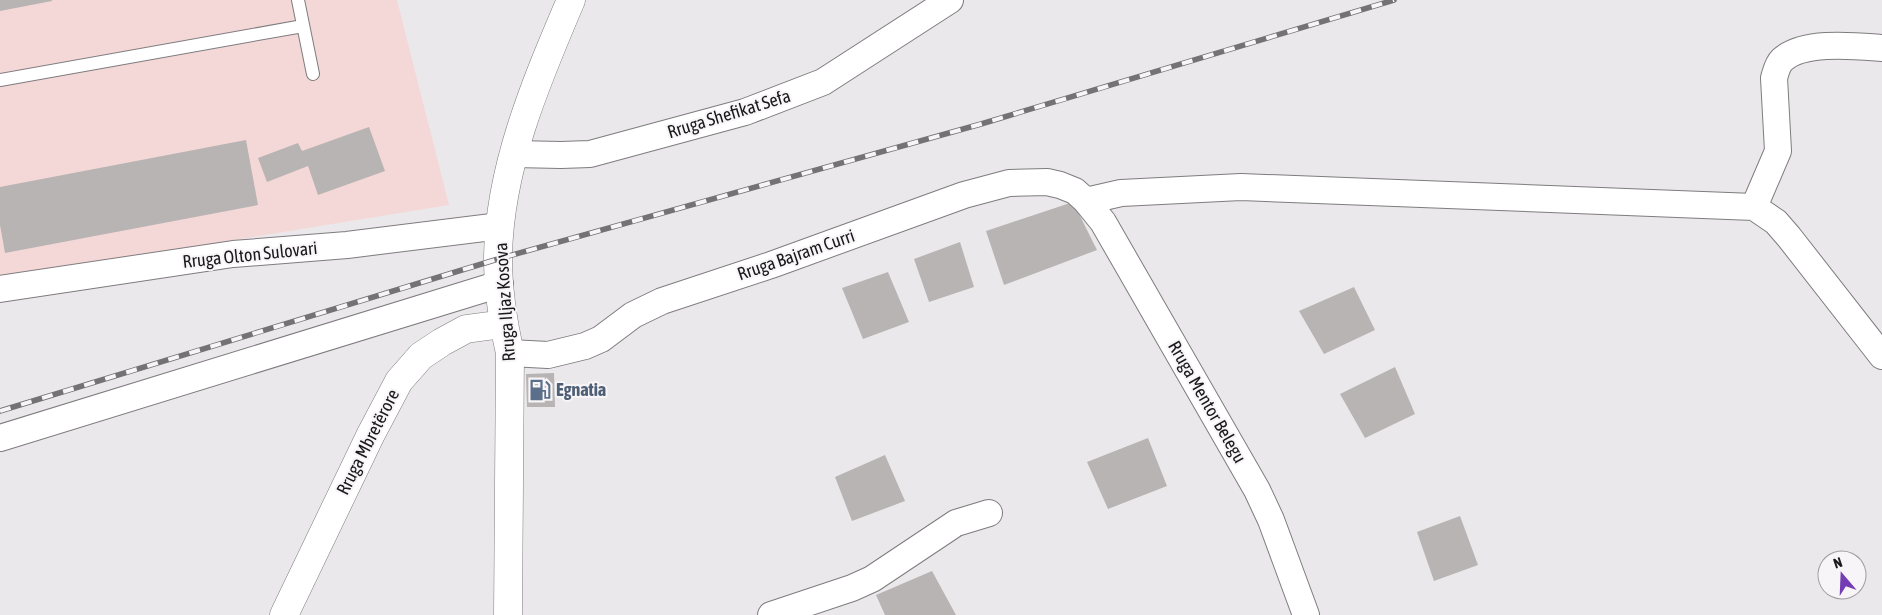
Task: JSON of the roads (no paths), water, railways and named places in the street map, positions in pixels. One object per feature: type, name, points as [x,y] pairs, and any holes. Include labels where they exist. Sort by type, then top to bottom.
[{"type":"street","name":"Rruga Iljaz Kosova","points":[[508,615],[510,353],[504,324],[498,259],[500,226],[514,154],[537,79],[571,0]]},
{"type":"street","name":"Rruga Shefikat Sefa","points":[[514,154],[590,154],[745,112],[823,82],[950,0]]},
{"type":"street","points":[[1754,207],[1778,151],[1774,78],[1777,67],[1782,60],[1801,51],[1832,45],[1882,48]]},
{"type":"street","name":"Rruga Bajram Curri","points":[[510,353],[548,355],[585,346],[601,339],[646,308],[662,301],[771,265],[964,195],[1009,184],[1047,182],[1075,191],[1086,201]]},
{"type":"street","points":[[1086,201],[1121,192],[1241,187],[1754,207],[1776,222],[1789,237],[1882,356]]},
{"type":"street","name":"Rruga Mentor Belegu","points":[[1086,201],[1103,222],[1243,462],[1271,520],[1306,615]]},
{"type":"street","name":"Rruga Olton Sulovari","points":[[0,289],[233,254],[347,246],[500,226]]},
{"type":"street","points":[[0,438],[500,284]]},
{"type":"street","name":"Rruga Mbretërore","points":[[284,615],[371,434],[399,382],[421,356],[442,342],[466,329],[504,324]]},
{"type":"street","points":[[771,615],[852,588],[872,579],[956,523],[989,513]]},
{"type":"lane","points":[[298,0],[313,74]]},
{"type":"lane","points":[[0,80],[303,26]]},
{"type":"railway","points":[[0,411],[498,259],[981,124],[1394,0]]},
{"type":"place","name":"Egnatia","points":[[540,390]]}]
